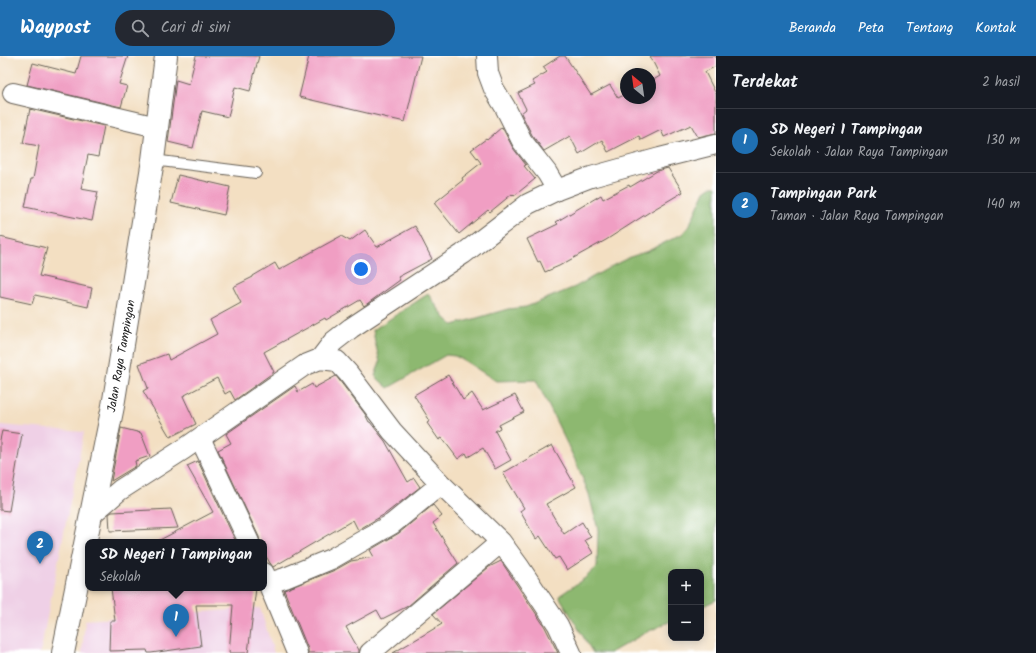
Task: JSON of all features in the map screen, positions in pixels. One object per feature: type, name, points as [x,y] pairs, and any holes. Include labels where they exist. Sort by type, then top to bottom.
[{"type":"main road","name":"Jalan Raya Tampingan","points":[[87,539],[113,406],[153,160],[166,56]]},
{"type":"main road","name":"Jalan Raya Tampingan","points":[[63,653],[85,546]]},
{"type":"street","points":[[487,56],[488,73],[494,89],[522,141],[547,173],[557,190]]},
{"type":"street","points":[[13,93],[157,127]]},
{"type":"street","points":[[92,514],[120,490],[200,438],[305,365],[320,359],[333,342],[351,328],[463,254],[528,204],[557,190],[591,177],[716,144]]},
{"type":"street","points":[[320,359],[337,362],[348,372],[392,431],[441,484],[501,542],[558,625],[571,653]]},
{"type":"street","points":[[200,438],[248,539]]},
{"type":"street","points":[[267,578],[285,578],[331,559],[392,524],[441,484]]},
{"type":"street","points":[[370,653],[501,542]]},
{"type":"street","points":[[267,580],[297,653]]},
{"type":"lane","points":[[153,160],[256,173]]},
{"type":"shaded area","points":[[0,425],[84,432],[40,653],[0,653]]},
{"type":"shaded area","points":[[260,608],[274,653],[82,653],[85,620]]},
{"type":"green space","points":[[712,186],[716,186],[716,600],[704,606],[704,569],[668,569],[668,622],[645,633],[610,653],[593,653],[559,596],[585,578],[597,567],[598,530],[589,494],[575,460],[536,380],[496,381],[465,361],[455,356],[446,355],[388,388],[375,376],[380,362],[373,330],[428,294],[445,318],[453,325],[508,309],[526,307],[575,287],[630,257],[648,251],[682,234],[689,226],[705,191]]},
{"type":"building","points":[[81,56],[128,56],[119,84],[127,86],[121,107],[27,85],[33,63],[76,74]]},
{"type":"building","points":[[196,56],[259,56],[250,91],[235,87],[228,117],[202,111],[193,148],[168,142],[176,80],[189,84]]},
{"type":"building","points":[[309,56],[421,56],[405,122],[299,97]]},
{"type":"building","points":[[560,56],[565,56],[591,95],[610,85],[618,98],[620,97],[620,104],[656,104],[656,78],[660,76],[650,56],[716,56],[716,66],[705,72],[716,94],[716,133],[698,137],[691,125],[664,137],[661,130],[641,140],[639,136],[608,152],[602,140],[579,154],[570,136],[544,151],[532,135],[521,113],[526,109],[518,93],[535,85],[532,81],[547,72],[543,67]]},
{"type":"building","points":[[30,109],[104,126],[98,157],[88,155],[81,189],[98,192],[92,221],[25,207],[31,179],[33,179],[39,146],[23,143]]},
{"type":"building","points":[[502,127],[513,148],[526,165],[524,166],[535,179],[514,196],[512,194],[490,212],[488,210],[459,234],[434,203],[463,180],[462,178],[481,163],[471,150],[486,139],[487,140]]},
{"type":"building","points":[[668,168],[683,192],[606,240],[545,272],[540,261],[538,262],[527,239],[558,224],[556,222],[601,195],[603,199],[629,185],[630,187],[657,171]]},
{"type":"building","points":[[178,175],[230,187],[224,215],[171,203]]},
{"type":"building","points":[[415,226],[432,259],[398,277],[400,280],[364,306],[360,300],[326,320],[325,318],[264,352],[274,372],[235,400],[230,391],[225,394],[217,378],[183,396],[196,424],[170,437],[143,391],[148,388],[139,364],[167,354],[169,360],[217,334],[210,320],[241,303],[233,287],[253,277],[275,263],[279,270],[341,236],[350,241],[365,230],[377,247]]},
{"type":"building","points":[[0,237],[47,248],[39,276],[92,288],[88,307],[35,295],[32,304],[0,297]]},
{"type":"building","points":[[448,375],[463,400],[472,393],[483,410],[515,395],[524,412],[499,425],[500,428],[495,431],[511,460],[495,469],[483,448],[468,457],[466,453],[458,459],[442,438],[439,440],[427,423],[430,421],[414,395]]},
{"type":"building","points":[[336,376],[365,414],[369,422],[385,441],[408,482],[414,478],[420,487],[385,514],[358,530],[353,520],[273,567],[267,558],[267,539],[259,539],[218,450],[231,443],[226,434],[295,386],[298,392],[312,384],[314,388]]},
{"type":"building","points":[[121,428],[141,433],[150,456],[135,461],[136,466],[111,481]]},
{"type":"building","points":[[2,431],[22,434],[9,511],[0,510],[0,440]]},
{"type":"building","points":[[552,445],[576,487],[546,504],[564,534],[582,522],[591,537],[585,540],[593,553],[567,570],[559,557],[555,559],[540,536],[536,539],[520,511],[524,508],[503,473]]},
{"type":"building","points":[[198,461],[235,539],[162,539],[213,512],[187,466]]},
{"type":"building","points":[[433,505],[442,516],[433,523],[458,563],[408,606],[382,619],[377,610],[346,627],[359,650],[359,653],[308,653],[308,649],[284,590],[335,570],[351,561],[374,557],[370,550],[399,533]]},
{"type":"building","points":[[171,509],[178,528],[110,531],[109,514],[112,512]]},
{"type":"building","points":[[501,561],[545,627],[558,653],[393,653],[442,624],[433,614],[489,567]]},
{"type":"building","points":[[111,591],[256,591],[248,653],[229,653],[233,605],[196,605],[201,646],[151,653],[148,653],[147,650],[109,651],[110,621],[115,621]]},
{"type":"place","name":"Tampingan Park","points":[[40,564]]},
{"type":"place","name":"SD Negeri 1 Tampingan","points":[[176,637]]}]
